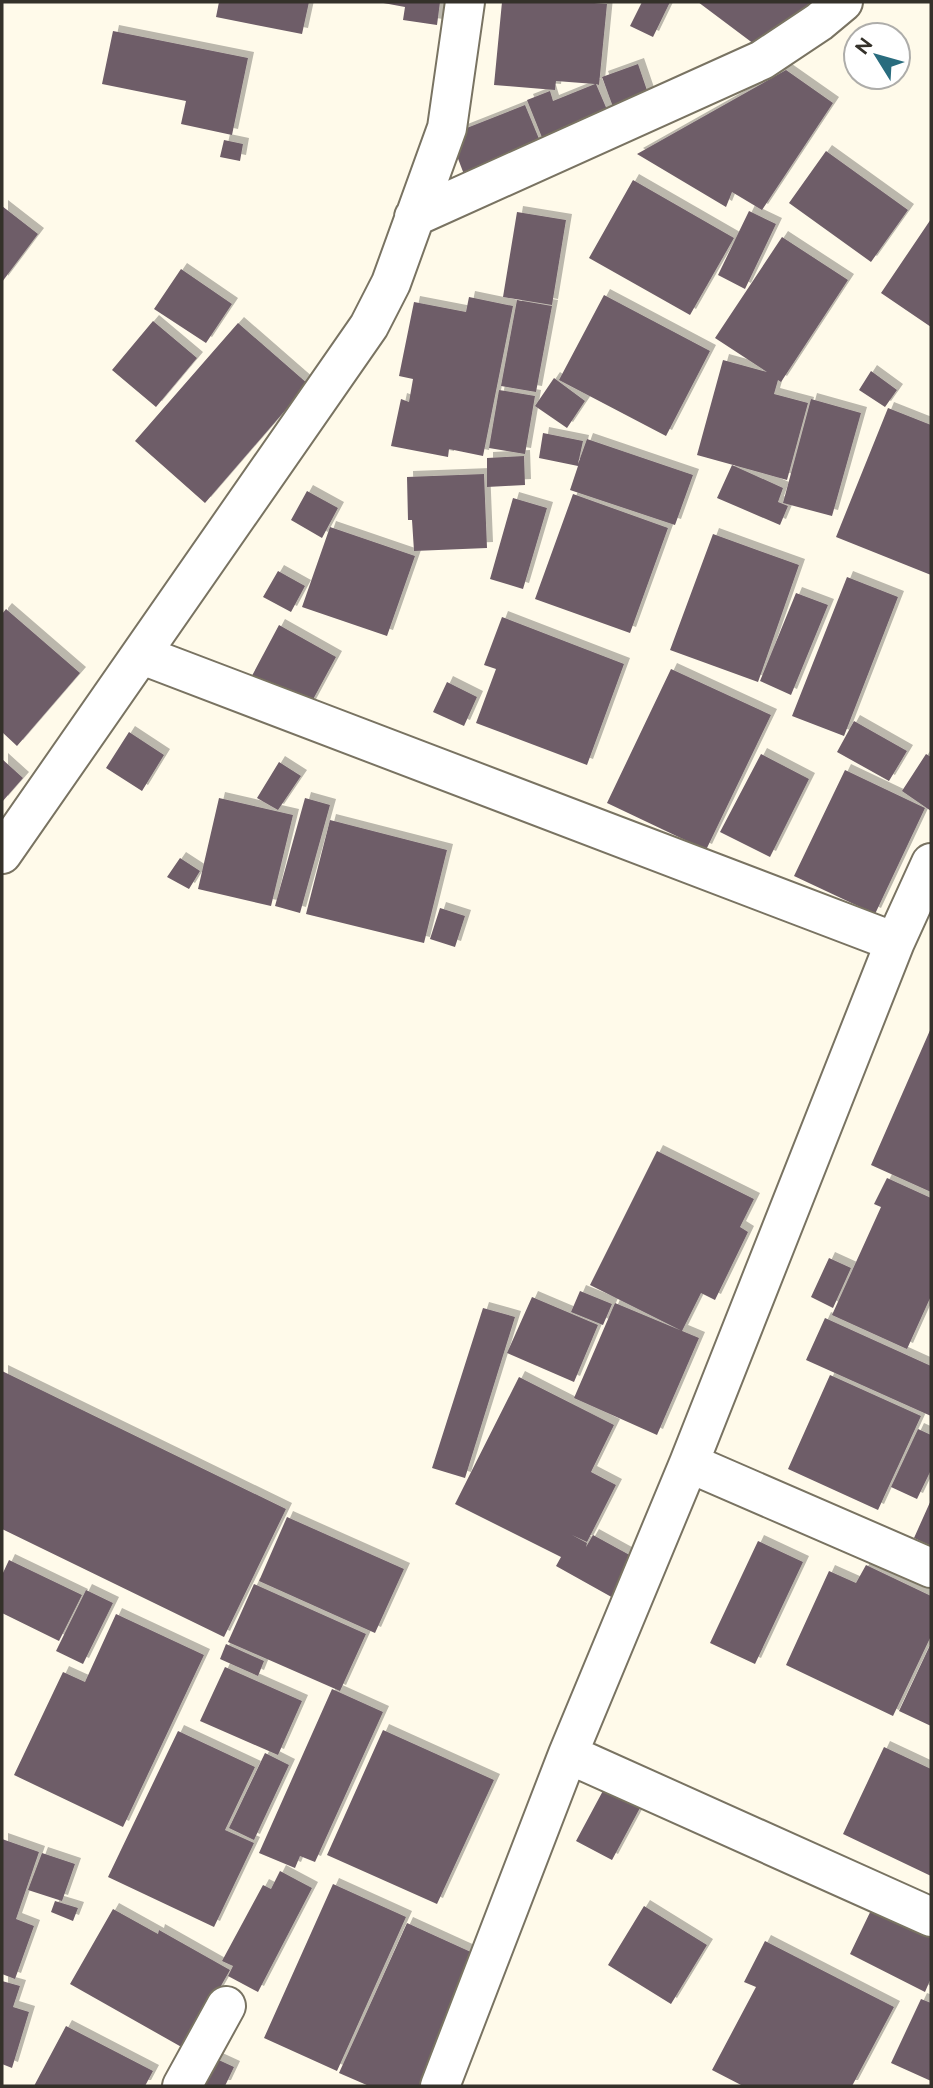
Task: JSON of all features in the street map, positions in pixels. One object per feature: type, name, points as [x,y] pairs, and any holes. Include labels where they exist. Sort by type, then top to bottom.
[{"type":"street","points":[[2,854],[369,326],[391,283],[447,128],[465,2]]},
{"type":"street","points":[[414,217],[762,60],[819,22],[843,2]]},
{"type":"street","points":[[142,654],[895,942]]},
{"type":"street","points":[[440,2086],[568,1754],[689,1463],[895,942],[931,863]]},
{"type":"street","points":[[689,1463],[931,1568]]},
{"type":"street","points":[[568,1754],[931,1917]]},
{"type":"street","points":[[182,2086],[226,2006]]},
{"type":"building","points":[[219,2],[309,2],[302,34],[216,17]]},
{"type":"building","points":[[378,2],[440,2],[437,25],[403,20],[405,7]]},
{"type":"building","points":[[502,2],[607,4],[599,85],[596,84],[611,119],[545,145],[527,100],[550,91],[553,101],[595,84],[556,81],[555,90],[494,85]]},
{"type":"building","points":[[642,2],[670,2],[653,37],[630,26]]},
{"type":"building","points":[[698,2],[824,2],[778,62]]},
{"type":"building","points":[[113,31],[248,58],[232,135],[181,124],[186,101],[102,84]]},
{"type":"building","points":[[638,64],[651,102],[616,115],[602,77]]},
{"type":"building","points":[[786,70],[833,103],[762,210],[732,192],[726,207],[637,154]]},
{"type":"building","points":[[525,105],[542,146],[465,177],[449,135]]},
{"type":"building","points":[[224,140],[243,144],[240,161],[220,157]]},
{"type":"building","points":[[826,151],[908,210],[871,262],[789,203]]},
{"type":"building","points":[[633,180],[734,238],[690,315],[589,258]]},
{"type":"building","points":[[2,206],[38,234],[2,282]]},
{"type":"building","points":[[749,211],[776,224],[745,289],[718,275]]},
{"type":"building","points":[[517,212],[566,220],[552,305],[503,297]]},
{"type":"building","points":[[931,219],[931,327],[881,293]]},
{"type":"building","points":[[782,237],[848,280],[781,382],[778,380],[774,394],[808,403],[787,480],[697,455],[723,360],[767,372],[715,338]]},
{"type":"building","points":[[181,269],[232,304],[206,343],[154,309]]},
{"type":"building","points":[[604,295],[710,351],[666,436],[559,380]]},
{"type":"building","points":[[469,297],[513,306],[483,456],[449,449],[448,457],[391,446],[401,399],[409,402],[413,379],[399,376],[414,302],[466,312]]},
{"type":"building","points":[[517,300],[552,306],[536,392],[501,386]]},
{"type":"building","points":[[153,321],[197,358],[156,407],[112,370]]},
{"type":"building","points":[[238,323],[308,384],[205,503],[135,441]]},
{"type":"building","points":[[871,371],[897,390],[885,407],[859,390]]},
{"type":"building","points":[[554,378],[585,401],[567,428],[535,406]]},
{"type":"building","points":[[499,390],[535,396],[525,454],[489,448]]},
{"type":"building","points":[[811,399],[861,413],[832,516],[783,503]]},
{"type":"building","points":[[888,408],[931,425],[931,575],[836,537]]},
{"type":"building","points":[[543,433],[583,441],[578,464],[587,439],[693,475],[675,525],[570,490],[578,466],[539,458]]},
{"type":"building","points":[[524,456],[525,485],[487,487],[487,458]]},
{"type":"building","points":[[732,465],[783,488],[778,502],[788,506],[780,525],[717,498]]},
{"type":"building","points":[[484,474],[487,548],[414,551],[412,520],[408,520],[407,477]]},
{"type":"building","points":[[307,491],[338,508],[322,538],[291,520]]},
{"type":"building","points":[[573,494],[668,528],[630,633],[535,599]]},
{"type":"building","points":[[513,498],[547,508],[523,589],[490,579]]},
{"type":"building","points":[[330,527],[415,556],[387,636],[302,607]]},
{"type":"building","points":[[713,534],[799,565],[758,682],[670,650]]},
{"type":"building","points":[[278,571],[305,586],[291,612],[263,597]]},
{"type":"building","points":[[847,577],[898,597],[844,736],[792,716]]},
{"type":"building","points":[[796,593],[828,605],[791,695],[760,681]]},
{"type":"building","points":[[6,609],[80,673],[17,746],[2,732],[2,614]]},
{"type":"building","points":[[502,617],[624,664],[587,765],[476,723],[496,669],[484,665]]},
{"type":"building","points":[[279,625],[336,657],[303,718],[246,687]]},
{"type":"building","points":[[671,669],[771,715],[706,850],[607,803]]},
{"type":"building","points":[[447,682],[477,697],[464,726],[433,712]]},
{"type":"building","points":[[854,721],[907,751],[889,781],[837,752]]},
{"type":"building","points":[[129,732],[164,755],[142,791],[106,768]]},
{"type":"building","points":[[761,754],[809,779],[770,857],[720,832]]},
{"type":"building","points":[[926,754],[931,757],[931,811],[902,791]]},
{"type":"building","points":[[2,759],[23,778],[2,802]]},
{"type":"building","points":[[279,762],[301,776],[278,810],[257,798]]},
{"type":"building","points":[[845,770],[925,808],[875,914],[794,876]]},
{"type":"building","points":[[219,798],[293,815],[271,906],[198,889]]},
{"type":"building","points":[[305,798],[330,805],[300,913],[275,906]]},
{"type":"building","points":[[330,820],[447,850],[424,943],[306,914]]},
{"type":"building","points":[[180,858],[200,871],[189,889],[167,877]]},
{"type":"building","points":[[440,908],[465,916],[455,947],[430,939]]},
{"type":"building","points":[[931,1028],[931,1192],[871,1165]]},
{"type":"building","points":[[657,1151],[754,1199],[740,1227],[748,1232],[715,1300],[701,1293],[682,1331],[590,1285]]},
{"type":"building","points":[[887,1178],[931,1198],[931,1296],[907,1349],[832,1315],[881,1207],[874,1204]]},
{"type":"building","points":[[829,1258],[851,1268],[833,1308],[811,1297]]},
{"type":"building","points":[[580,1291],[612,1304],[603,1325],[571,1312]]},
{"type":"building","points":[[532,1297],[598,1325],[574,1382],[507,1353]]},
{"type":"building","points":[[615,1303],[699,1338],[657,1435],[574,1398]]},
{"type":"building","points":[[483,1308],[515,1317],[465,1478],[432,1468]]},
{"type":"building","points":[[825,1318],[931,1366],[931,1416],[806,1360]]},
{"type":"building","points":[[2,1371],[286,1509],[224,1637],[2,1529]]},
{"type":"building","points":[[830,1375],[921,1416],[878,1510],[788,1469]]},
{"type":"building","points":[[519,1377],[614,1425],[591,1472],[616,1485],[587,1542],[572,1535],[587,1543],[586,1547],[593,1535],[646,1564],[624,1604],[556,1566],[561,1557],[455,1504]]},
{"type":"building","points":[[918,1429],[931,1435],[931,1470],[917,1499],[891,1487]]},
{"type":"building","points":[[931,1500],[931,1546],[914,1538]]},
{"type":"building","points":[[287,1517],[404,1569],[375,1633],[259,1581]]},
{"type":"building","points":[[758,1541],[803,1562],[755,1664],[710,1643]]},
{"type":"building","points":[[9,1560],[82,1595],[59,1641],[2,1613],[2,1575]]},
{"type":"building","points":[[866,1565],[931,1596],[931,1636],[893,1716],[786,1665],[829,1571],[856,1583]]},
{"type":"building","points":[[254,1584],[366,1634],[340,1691],[228,1642]]},
{"type":"building","points":[[86,1590],[113,1603],[83,1664],[56,1651]]},
{"type":"building","points":[[116,1614],[204,1655],[123,1827],[14,1775],[63,1672],[85,1682]]},
{"type":"building","points":[[931,1643],[931,1726],[899,1711]]},
{"type":"building","points":[[226,1644],[264,1661],[258,1676],[220,1659]]},
{"type":"building","points":[[225,1667],[302,1701],[278,1755],[200,1721]]},
{"type":"building","points":[[332,1689],[383,1712],[315,1862],[300,1856],[295,1868],[259,1853]]},
{"type":"building","points":[[383,1730],[494,1780],[437,1904],[327,1855]]},
{"type":"building","points":[[178,1731],[255,1767],[225,1830],[254,1843],[214,1927],[108,1877]]},
{"type":"building","points":[[884,1747],[931,1769],[931,1876],[843,1834]]},
{"type":"building","points":[[265,1753],[289,1765],[254,1840],[229,1828]]},
{"type":"building","points":[[605,1787],[641,1806],[612,1860],[576,1841]]},
{"type":"building","points":[[2,1839],[39,1852],[16,1919],[34,1926],[15,1979],[2,1974]]},
{"type":"building","points":[[42,1853],[75,1864],[62,1901],[28,1890]]},
{"type":"building","points":[[280,1871],[312,1888],[258,1992],[228,1976],[233,1966],[222,1961],[263,1885],[271,1889]]},
{"type":"building","points":[[333,1884],[406,1917],[337,2071],[264,2038]]},
{"type":"building","points":[[55,1901],[78,1908],[73,1921],[51,1912]]},
{"type":"building","points":[[874,1904],[931,1933],[931,1978],[925,1992],[850,1954]]},
{"type":"building","points":[[644,1906],[707,1945],[671,2004],[608,1965]]},
{"type":"building","points":[[113,1909],[158,1934],[159,1930],[230,1970],[185,2049],[70,1984]]},
{"type":"building","points":[[407,1923],[484,1958],[427,2086],[369,2086],[339,2073]]},
{"type":"building","points":[[765,1941],[894,2007],[852,2086],[743,2086],[712,2070],[756,1987],[744,1982]]},
{"type":"building","points":[[2,1981],[20,1986],[13,2007],[29,2012],[12,2068],[2,2064]]},
{"type":"building","points":[[921,1999],[931,2003],[931,2081],[891,2063]]},
{"type":"building","points":[[66,2026],[153,2071],[145,2086],[34,2086]]},
{"type":"building","points":[[210,2056],[234,2067],[225,2086],[197,2086]]}]
